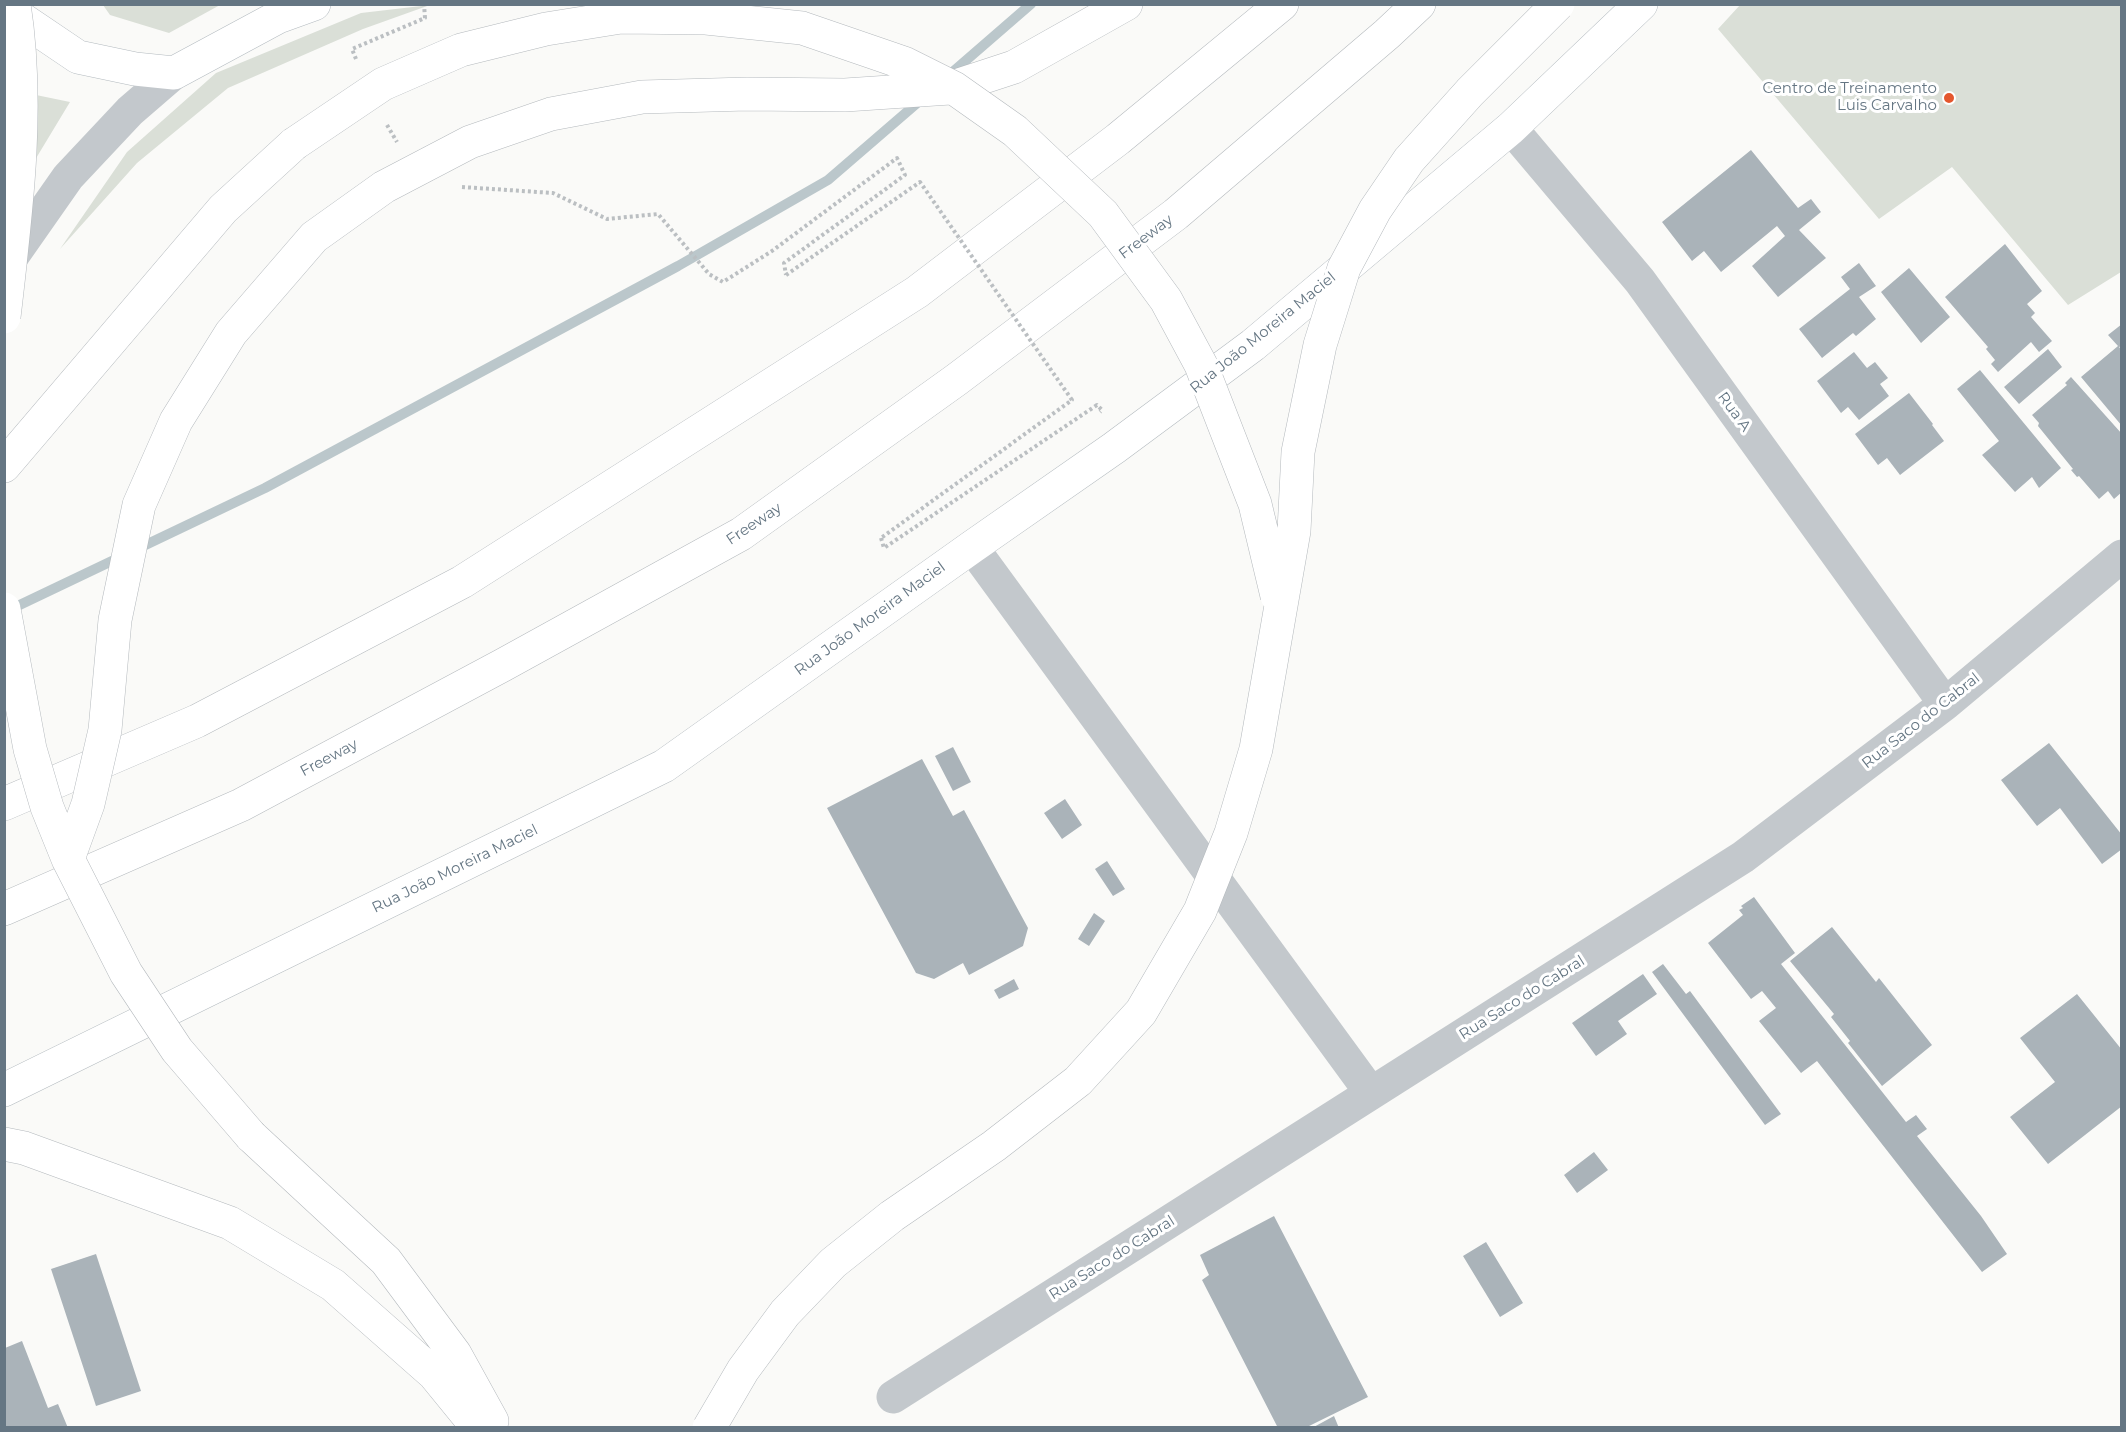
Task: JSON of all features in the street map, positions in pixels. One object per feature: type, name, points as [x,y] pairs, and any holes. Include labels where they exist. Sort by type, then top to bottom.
[{"type":"main road","points":[[4,317],[21,141],[18,30],[14,4]]},
{"type":"main road","points":[[4,7],[78,57],[135,69],[174,73],[283,11],[314,4]]},
{"type":"main road","points":[[733,4],[904,63],[954,88],[1015,131],[1103,214],[1166,300],[1201,365],[1255,504],[1280,607]]},
{"type":"main road","points":[[68,858],[88,804],[105,730],[115,620],[139,505],[176,421],[231,333],[314,237],[384,187],[470,142],[551,114],[642,97],[747,94],[845,95],[950,88],[1014,67],[1126,4]]},
{"type":"main road","points":[[4,804],[197,721],[462,582],[917,292],[1118,139],[1281,4]]},
{"type":"main road","name":"Freeway","points":[[4,909],[241,805],[504,665],[741,534],[956,380],[1176,214],[1419,4]]},
{"type":"main road","points":[[709,1428],[743,1370],[785,1313],[833,1263],[892,1216],[994,1146],[1078,1081],[1141,1012],[1200,911],[1231,833],[1256,749],[1294,531],[1298,452],[1320,345],[1344,268],[1375,210],[1409,160],[1470,92],[1558,4]]},
{"type":"main road","name":"Rua João Moreira Maciel","points":[[4,1090],[664,766],[1114,448],[1253,345],[1511,128],[1641,4]]},
{"type":"main road","points":[[4,466],[223,209],[294,144],[382,84],[461,50],[546,28],[621,17],[706,18],[802,28]]},
{"type":"main road","points":[[4,609],[30,749],[47,807],[68,858],[126,973],[177,1050],[251,1136],[386,1261],[455,1354],[488,1411],[495,1428]]},
{"type":"main road","points":[[4,1144],[24,1148],[230,1223],[333,1286],[434,1374],[478,1428]]},
{"type":"street","points":[[4,268],[68,177],[130,111],[174,73]]},
{"type":"street","name":"Rua A","points":[[1511,128],[1640,281],[1945,705]]},
{"type":"street","points":[[972,547],[1371,1094]]},
{"type":"street","name":"Rua Saco do Cabral","points":[[893,1397],[1743,857],[1945,705],[2121,556]]},
{"type":"path","points":[[679,238],[709,274],[723,282],[772,251],[897,158],[905,175],[784,263],[786,275],[920,182],[1072,400],[881,538],[884,548],[1097,405],[1102,410],[1093,417]]},
{"type":"shaded area","points":[[103,5],[220,5],[169,33],[110,15]]},
{"type":"shaded area","points":[[430,5],[363,29],[228,88],[137,163],[60,249],[127,152],[216,73],[361,13]]},
{"type":"shaded area","name":"Centro de Treinamento Luis Carvalho","points":[[1740,5],[2121,5],[2121,272],[2068,305],[1952,167],[1879,219],[1718,29]]},
{"type":"shaded area","points":[[7,89],[70,102],[9,203]]},
{"type":"building","points":[[1751,150],[1798,208],[1811,199],[1821,212],[1799,230],[1826,258],[1778,297],[1752,266],[1785,236],[1777,226],[1721,272],[1704,251],[1692,261],[1662,222]]},
{"type":"building","points":[[2005,244],[2042,291],[2027,304],[2035,313],[2031,317],[2052,341],[2039,352],[2031,342],[1998,372],[1991,364],[1995,360],[1986,349],[1988,347],[1945,297]]},
{"type":"building","points":[[1859,263],[1876,286],[1859,297],[1876,319],[1856,336],[1853,333],[1822,358],[1799,329],[1850,289],[1841,277]]},
{"type":"building","points":[[1909,268],[1950,317],[1921,343],[1881,292]]},
{"type":"building","points":[[2122,324],[2122,346],[2119,347],[2122,350],[2122,426],[2081,377],[2118,346],[2108,335]]},
{"type":"building","points":[[2048,349],[2062,367],[2019,404],[2004,387]]},
{"type":"building","points":[[1854,352],[1867,368],[1875,362],[1888,378],[1880,384],[1889,396],[1859,420],[1848,407],[1841,413],[1817,381]]},
{"type":"building","points":[[1980,370],[2061,468],[2039,488],[2032,477],[2015,492],[1982,455],[1999,441],[1957,389]]},
{"type":"building","points":[[2071,377],[2122,434],[2122,492],[2114,499],[2108,491],[2099,499],[2079,476],[2077,477],[2032,415],[2067,385],[2065,383]]},
{"type":"building","points":[[1909,393],[1944,441],[1900,475],[1887,458],[1878,465],[1855,434]]},
{"type":"building","points":[[2049,743],[2122,835],[2122,849],[2102,864],[2060,808],[2037,826],[2001,780]]},
{"type":"building","points":[[953,747],[971,782],[953,791],[935,756]]},
{"type":"building","points":[[922,759],[953,816],[964,810],[1028,928],[1023,946],[969,975],[963,963],[934,979],[916,973],[827,808]]},
{"type":"building","points":[[1065,799],[1082,825],[1062,839],[1044,813]]},
{"type":"building","points":[[1107,861],[1125,889],[1113,896],[1095,869]]},
{"type":"building","points":[[1754,897],[1795,953],[1781,964],[1906,1122],[1916,1115],[1927,1129],[1917,1136],[1981,1216],[2007,1254],[1982,1272],[1817,1061],[1801,1073],[1759,1021],[1776,1008],[1762,991],[1751,999],[1708,943],[1743,915],[1739,910],[1743,908],[1741,906]]},
{"type":"building","points":[[1094,913],[1105,921],[1089,946],[1078,939]]},
{"type":"building","points":[[1832,927],[1876,982],[1879,978],[1932,1045],[1882,1086],[1848,1043],[1850,1041],[1831,1017],[1834,1014],[1790,961]]},
{"type":"building","points":[[1663,964],[1686,994],[1690,991],[1781,1114],[1765,1125],[1652,972]]},
{"type":"building","points":[[1643,974],[1657,994],[1618,1021],[1627,1034],[1596,1056],[1572,1023]]},
{"type":"building","points":[[1014,979],[1019,989],[999,999],[994,990]]},
{"type":"building","points":[[2077,994],[2122,1050],[2122,1106],[2048,1164],[2010,1117],[2055,1082],[2020,1038]]},
{"type":"building","points":[[1594,1152],[1608,1170],[1577,1193],[1564,1175]]},
{"type":"building","points":[[1274,1216],[1368,1397],[1305,1428],[1278,1428],[1202,1280],[1209,1275],[1200,1255]]},
{"type":"building","points":[[1486,1242],[1523,1303],[1500,1317],[1463,1256]]},
{"type":"building","points":[[96,1254],[141,1391],[96,1406],[51,1269]]},
{"type":"building","points":[[22,1341],[48,1408],[58,1404],[68,1428],[5,1428],[5,1348]]},
{"type":"building","points":[[1334,1416],[1339,1428],[1312,1428]]},
{"type":"waterway","points":[[948,76],[1031,4]]},
{"type":"waterway","points":[[7,611],[265,488],[678,266],[828,180],[923,98]]},
{"type":"place","name":"Centro de Treinamento Luis Carvalho","points":[[1949,98]]}]
